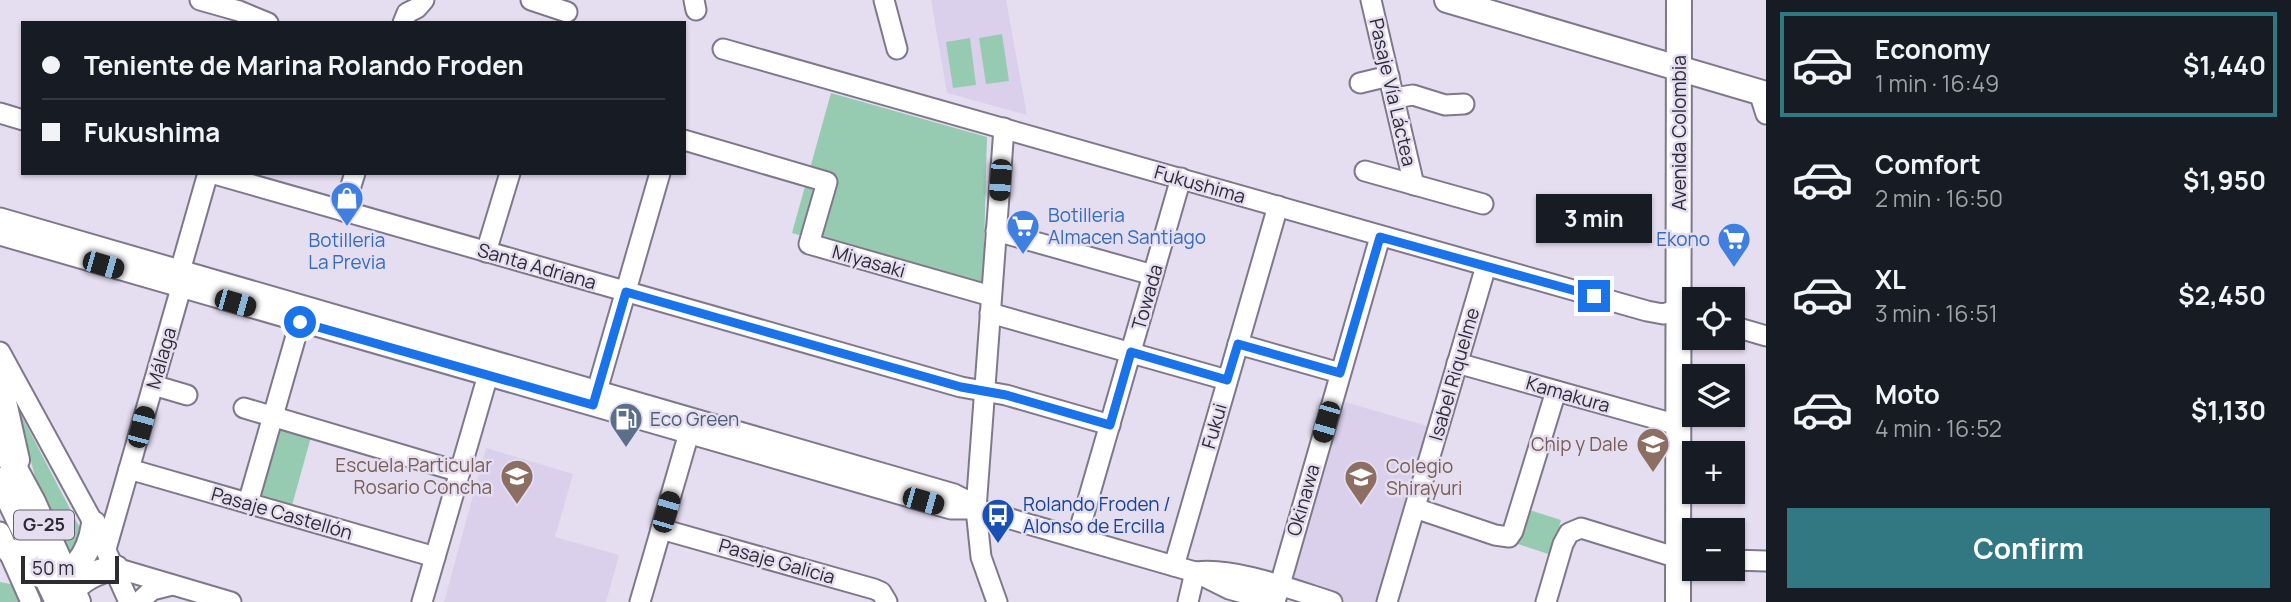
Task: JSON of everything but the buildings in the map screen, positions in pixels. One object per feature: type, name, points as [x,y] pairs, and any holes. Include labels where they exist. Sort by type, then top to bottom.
[{"type":"main road","points":[[1447,0],[1472,4],[1680,68],[1764,100]]},
{"type":"main road","name":"Avenida Colombia","points":[[1679,0],[1685,287]]},
{"type":"main road","name":"Avenida Colombia","points":[[1683,350],[1678,425],[1684,518]]},
{"type":"main road","points":[[0,384],[10,479]]},
{"type":"main road","name":"G-25","points":[[0,442],[10,479],[64,591]]},
{"type":"main road","points":[[64,591],[86,555],[94,524]]},
{"type":"main road","points":[[5,542],[28,569],[64,591]]},
{"type":"main road","points":[[64,591],[93,575],[111,559]]},
{"type":"main road","name":"Avenida Colombia","points":[[1678,602],[1682,580]]},
{"type":"street","points":[[200,0],[258,16]]},
{"type":"street","points":[[403,12],[417,8],[424,0]]},
{"type":"street","points":[[531,0],[567,12]]},
{"type":"street","points":[[884,0],[897,49]]},
{"type":"street","name":"Pasaje Vía Láctea","points":[[1371,0],[1414,184]]},
{"type":"street","name":"Fukushima","points":[[723,49],[1647,311],[1682,313]]},
{"type":"street","points":[[1360,83],[1389,76]]},
{"type":"street","points":[[1394,98],[1413,94],[1445,105],[1464,104]]},
{"type":"street","points":[[0,113],[21,119]]},
{"type":"street","points":[[997,602],[981,557],[976,509],[1004,128]]},
{"type":"street","name":"Miyasaki","points":[[686,141],[827,181],[809,244],[1131,352],[1227,380]]},
{"type":"street","points":[[1365,171],[1483,204]]},
{"type":"street","name":"Málaga","points":[[111,559],[129,469],[209,175]]},
{"type":"street","name":"Santa Adriana","points":[[217,175],[947,384],[1006,395],[1110,425]]},
{"type":"street","points":[[343,211],[354,175]]},
{"type":"street","points":[[486,252],[509,175]]},
{"type":"street","points":[[595,398],[659,175]]},
{"type":"street","name":"Towada","points":[[1077,538],[1181,178]]},
{"type":"street","name":"Fukui","points":[[1174,566],[1278,206]]},
{"type":"street","points":[[0,219],[300,322],[488,375],[595,398],[689,433],[951,509],[976,509],[1195,572],[1221,572],[1277,594],[1332,602]]},
{"type":"street","points":[[996,231],[1153,275]]},
{"type":"street","points":[[0,235],[180,279],[595,398],[954,494],[976,509]]},
{"type":"street","name":"Okinawa","points":[[1277,594],[1380,237]]},
{"type":"street","name":"Isabel Riquelme","points":[[1387,602],[1486,266]]},
{"type":"street","points":[[248,503],[300,322]]},
{"type":"street","points":[[1745,329],[1766,335]]},
{"type":"street","points":[[1238,344],[1340,373]]},
{"type":"street","points":[[0,352],[94,524],[129,602]]},
{"type":"street","name":"Kamakura","points":[[1457,363],[1678,425]]},
{"type":"street","points":[[422,602],[488,375]]},
{"type":"street","points":[[153,385],[187,395]]},
{"type":"street","points":[[1415,508],[1495,535],[1509,537],[1556,391]]},
{"type":"street","points":[[244,408],[460,472]]},
{"type":"street","points":[[640,602],[689,433]]},
{"type":"street","name":"Pasaje Castellón","points":[[129,469],[435,557]]},
{"type":"street","points":[[1546,602],[1563,544],[1569,533],[1581,528],[1682,558]]},
{"type":"street","name":"Pasaje Galicia","points":[[661,529],[874,589],[881,592],[887,602]]},
{"type":"street","points":[[5,542],[31,602]]},
{"type":"street","points":[[111,559],[172,585],[231,602]]},
{"type":"street","points":[[1745,560],[1766,561]]},
{"type":"street","points":[[1188,602],[1195,572]]},
{"type":"street","points":[[0,575],[23,581]]},
{"type":"street","points":[[139,602],[156,588],[172,585]]},
{"type":"shaded area","points":[[931,0],[1006,0],[1027,115],[947,93]]},
{"type":"shaded area","name":"Colegio Shirayuri","points":[[1345,402],[1431,427],[1380,602],[1343,602],[1290,586]]},
{"type":"shaded area","name":"Escuela Particular Rosario Concha","points":[[486,448],[573,474],[555,537],[619,555],[606,602],[444,602]]},
{"type":"green space","points":[[1002,34],[1009,81],[986,84],[979,38]]},
{"type":"green space","points":[[970,38],[976,85],[953,88],[946,42]]},
{"type":"green space","points":[[831,93],[987,137],[983,287],[792,233]]},
{"type":"green space","points":[[18,409],[81,530],[70,561],[39,493]]},
{"type":"green space","points":[[278,428],[311,437],[291,509],[258,499]]},
{"type":"green space","points":[[1520,507],[1561,520],[1551,555],[1509,541]]},
{"type":"green space","points":[[0,582],[15,585],[21,602],[0,602]]},
{"type":"place","name":"Botilleria La Previa","points":[[347,228]]},
{"type":"place","name":"Botilleria Almacen Santiago","points":[[1023,256]]},
{"type":"place","name":"Ekono","points":[[1734,269]]},
{"type":"place","name":"Eco Green","points":[[626,449]]},
{"type":"place","name":"Chip y Dale","points":[[1653,474]]},
{"type":"place","name":"Escuela Particular Rosario Concha","points":[[517,506]]},
{"type":"place","name":"Colegio Shirayuri","points":[[1361,507]]},
{"type":"place","name":"Rolando Froden / Alonso de Ercilla","points":[[998,545]]},
{"type":"route","points":[[300,322],[593,405],[626,292],[961,387],[1006,395],[1110,425],[1131,352],[1227,380],[1238,344],[1340,373],[1380,237],[1594,296]]}]
